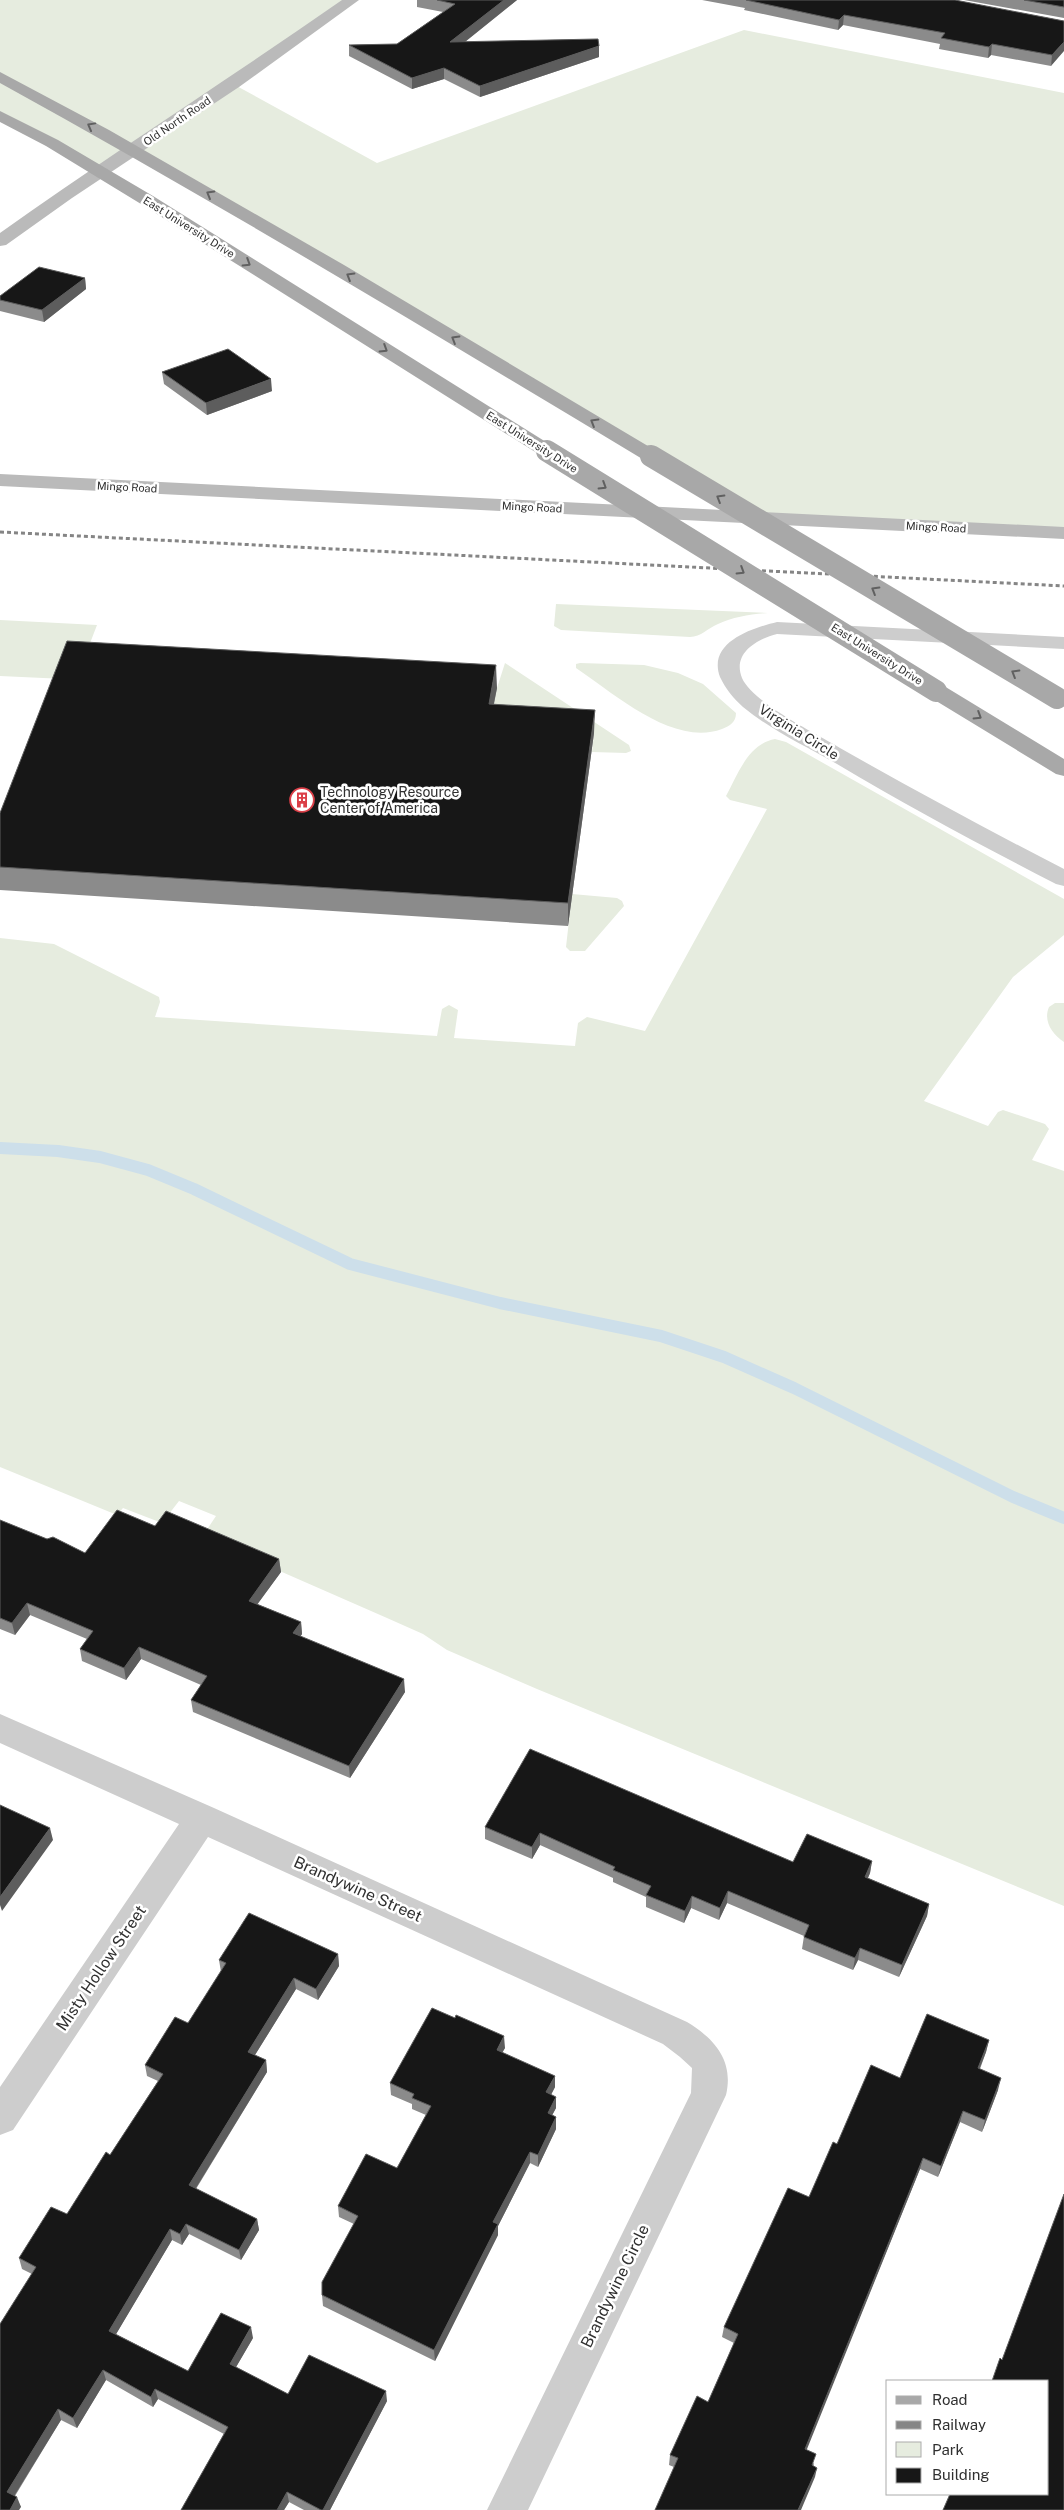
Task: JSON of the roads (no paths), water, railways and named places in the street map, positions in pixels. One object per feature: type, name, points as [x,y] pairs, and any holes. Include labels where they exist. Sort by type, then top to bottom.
[{"type":"main road","points":[[0,76],[134,150],[1060,700]]},
{"type":"main road","name":"East University Drive","points":[[0,116],[52,143],[101,172],[547,451],[1064,769]]},
{"type":"street","name":"Old North Road","points":[[0,241],[66,194],[233,84],[352,0]]},
{"type":"street","name":"Mingo Road","points":[[0,480],[1064,533]]},
{"type":"street","name":"Virginia Circle","points":[[1064,644],[777,628],[751,635],[742,640],[732,652],[730,667],[738,689],[775,719],[929,809],[1064,880]]},
{"type":"street","name":"Brandywine Street","points":[[0,1728],[675,2033],[694,2045],[708,2061]]},
{"type":"street","name":"Misty Hollow Street","points":[[0,2118],[202,1818]]},
{"type":"street","name":"Brandywine Circle","points":[[507,2510],[708,2095],[712,2081],[712,2070],[708,2061]]},
{"type":"waterway","points":[[0,1148],[58,1151],[100,1157],[148,1170],[194,1189],[350,1264],[500,1303],[661,1336],[724,1357],[794,1388],[1013,1497],[1064,1518]]},
{"type":"railway","points":[[0,532],[1064,586]]},
{"type":"place","name":"Technology Resource Center of America","points":[[302,800]]}]
